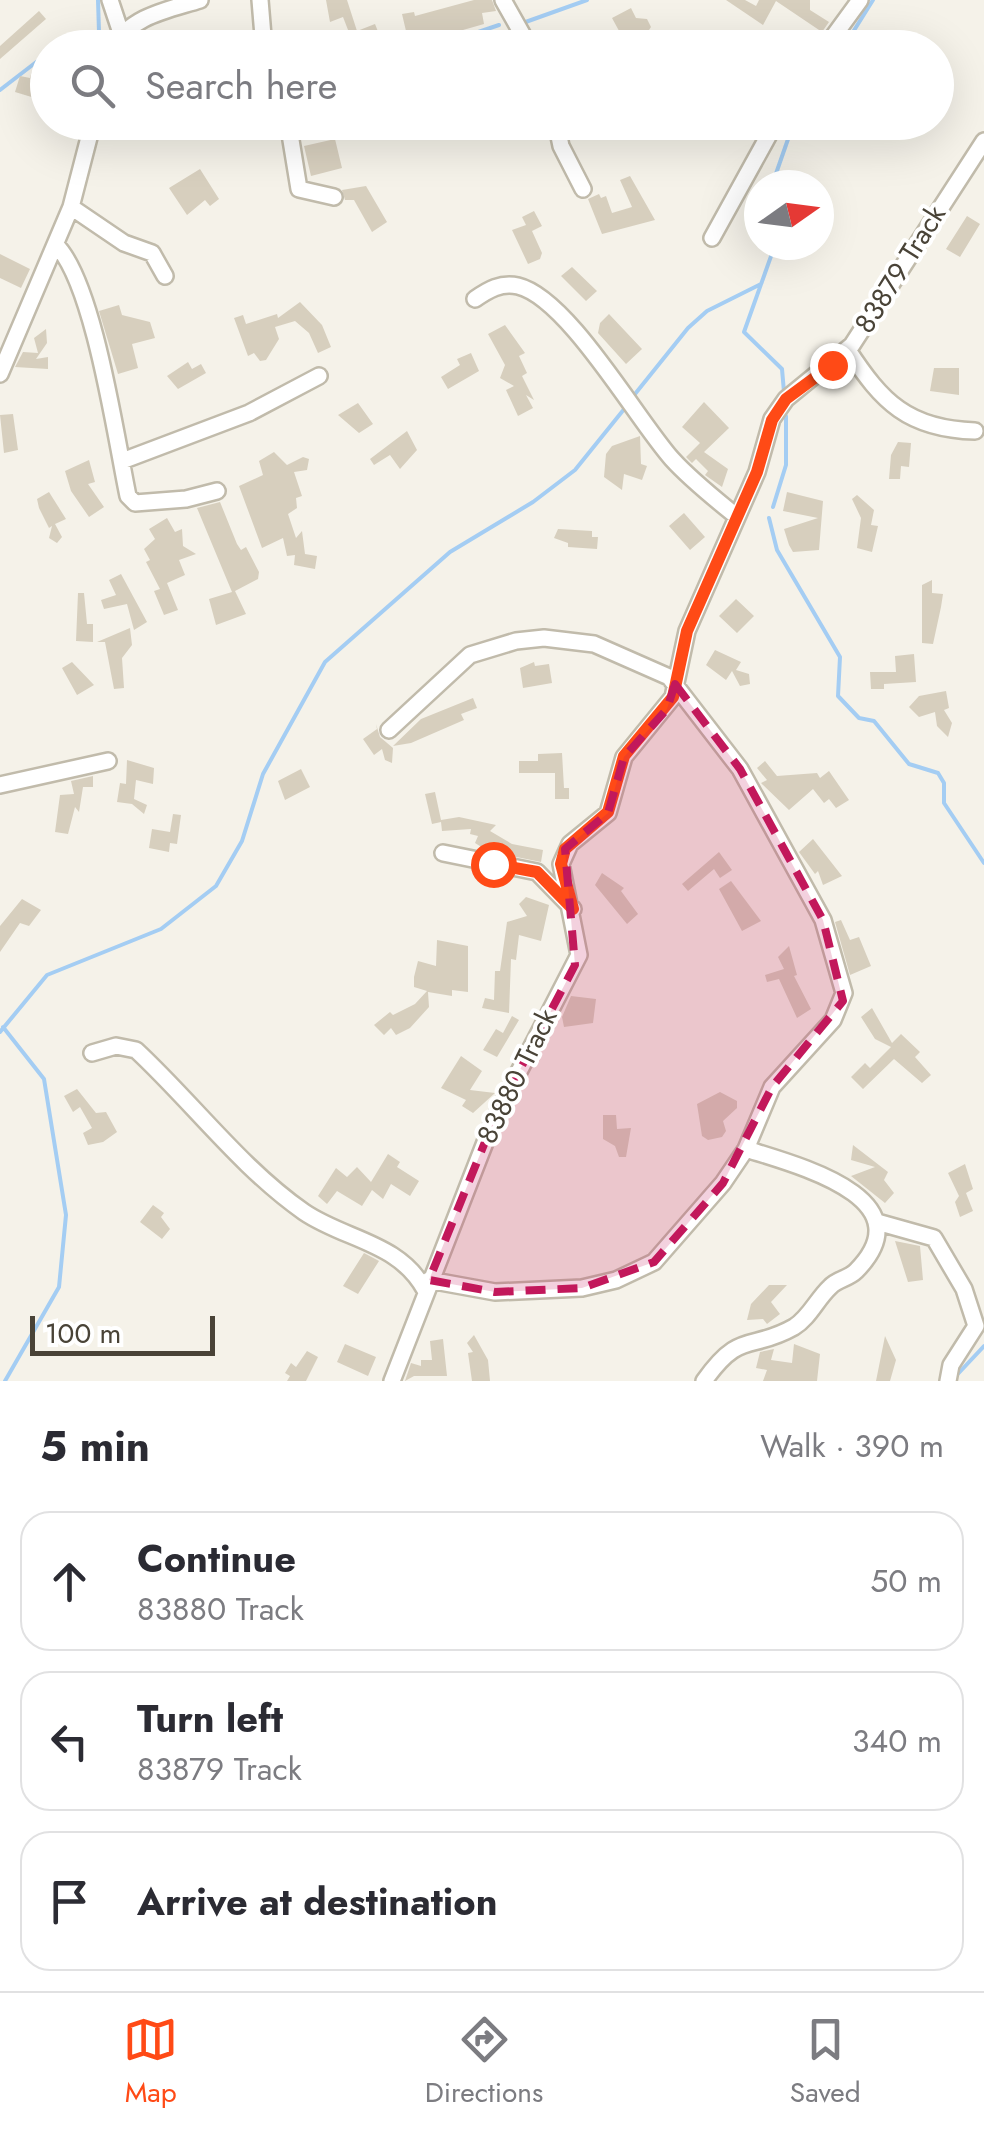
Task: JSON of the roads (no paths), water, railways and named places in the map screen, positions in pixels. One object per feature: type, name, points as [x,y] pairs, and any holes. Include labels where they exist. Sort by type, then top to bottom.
[{"type":"street","points":[[110,0],[115,30]]},
{"type":"street","points":[[130,30],[146,17],[200,0]]},
{"type":"street","points":[[260,0],[262,30]]},
{"type":"street","points":[[503,0],[520,30]]},
{"type":"street","points":[[838,30],[860,0]]},
{"type":"street","points":[[0,374],[71,207],[88,140]]},
{"type":"street","points":[[291,140],[299,190],[334,197]]},
{"type":"street","points":[[559,140],[583,189]]},
{"type":"street","points":[[712,238],[766,140]]},
{"type":"street","name":"83879 Track","points":[[573,909],[561,864],[565,849],[608,812],[624,756],[638,736],[667,709],[687,631],[757,472],[777,410],[848,350],[984,141]]},
{"type":"street","points":[[71,207],[124,243],[152,253],[166,276]]},
{"type":"street","points":[[56,245],[67,256],[84,303],[128,496],[135,503],[186,500],[216,491]]},
{"type":"street","points":[[475,299],[490,289],[512,285],[543,301],[614,380],[673,460],[736,516]]},
{"type":"street","points":[[848,350],[882,400],[893,408],[928,425],[974,431]]},
{"type":"street","points":[[122,462],[249,413],[319,376]]},
{"type":"street","points":[[92,1053],[124,1046],[136,1050],[282,1194],[322,1223],[396,1256],[427,1285],[509,1292],[582,1288],[616,1280],[654,1262],[666,1250],[746,1150],[772,1087],[839,1008],[842,983],[823,920],[740,768],[675,684],[658,671],[594,644],[544,638],[516,642],[470,655],[389,730]]},
{"type":"street","points":[[0,784],[108,761]]},
{"type":"street","points":[[443,853],[537,872],[573,909]]},
{"type":"street","name":"83880 Track","points":[[392,1381],[493,1122],[576,965],[579,943],[573,909]]},
{"type":"street","points":[[704,1381],[732,1349],[793,1328],[830,1286],[852,1275],[872,1247],[877,1222],[863,1199],[836,1183],[746,1150]]},
{"type":"street","points":[[877,1222],[934,1238],[964,1289],[976,1326],[951,1364],[948,1381]]},
{"type":"waterway","points":[[98,0],[99,30]]},
{"type":"waterway","points":[[520,24],[587,0]]},
{"type":"waterway","points":[[854,30],[873,0]]},
{"type":"waterway","points":[[484,30],[499,25]]},
{"type":"waterway","points":[[0,90],[30,67]]},
{"type":"waterway","points":[[777,170],[788,140]]},
{"type":"waterway","points":[[770,260],[744,332],[782,369],[784,392]]},
{"type":"waterway","points":[[635,394],[688,328],[707,311],[761,284]]},
{"type":"waterway","points":[[0,1032],[47,975],[161,929],[216,886],[242,841],[263,774],[325,662],[450,552],[533,502],[575,470],[625,408]]},
{"type":"waterway","points":[[773,507],[786,465],[786,416]]},
{"type":"waterway","points":[[769,518],[777,550],[840,657],[838,696],[859,718],[874,721],[909,764],[938,773],[944,783],[944,803],[984,863]]},
{"type":"waterway","points":[[3,1027],[44,1079],[66,1215],[59,1287],[5,1381]]},
{"type":"waterway","points":[[955,1377],[984,1346]]}]
